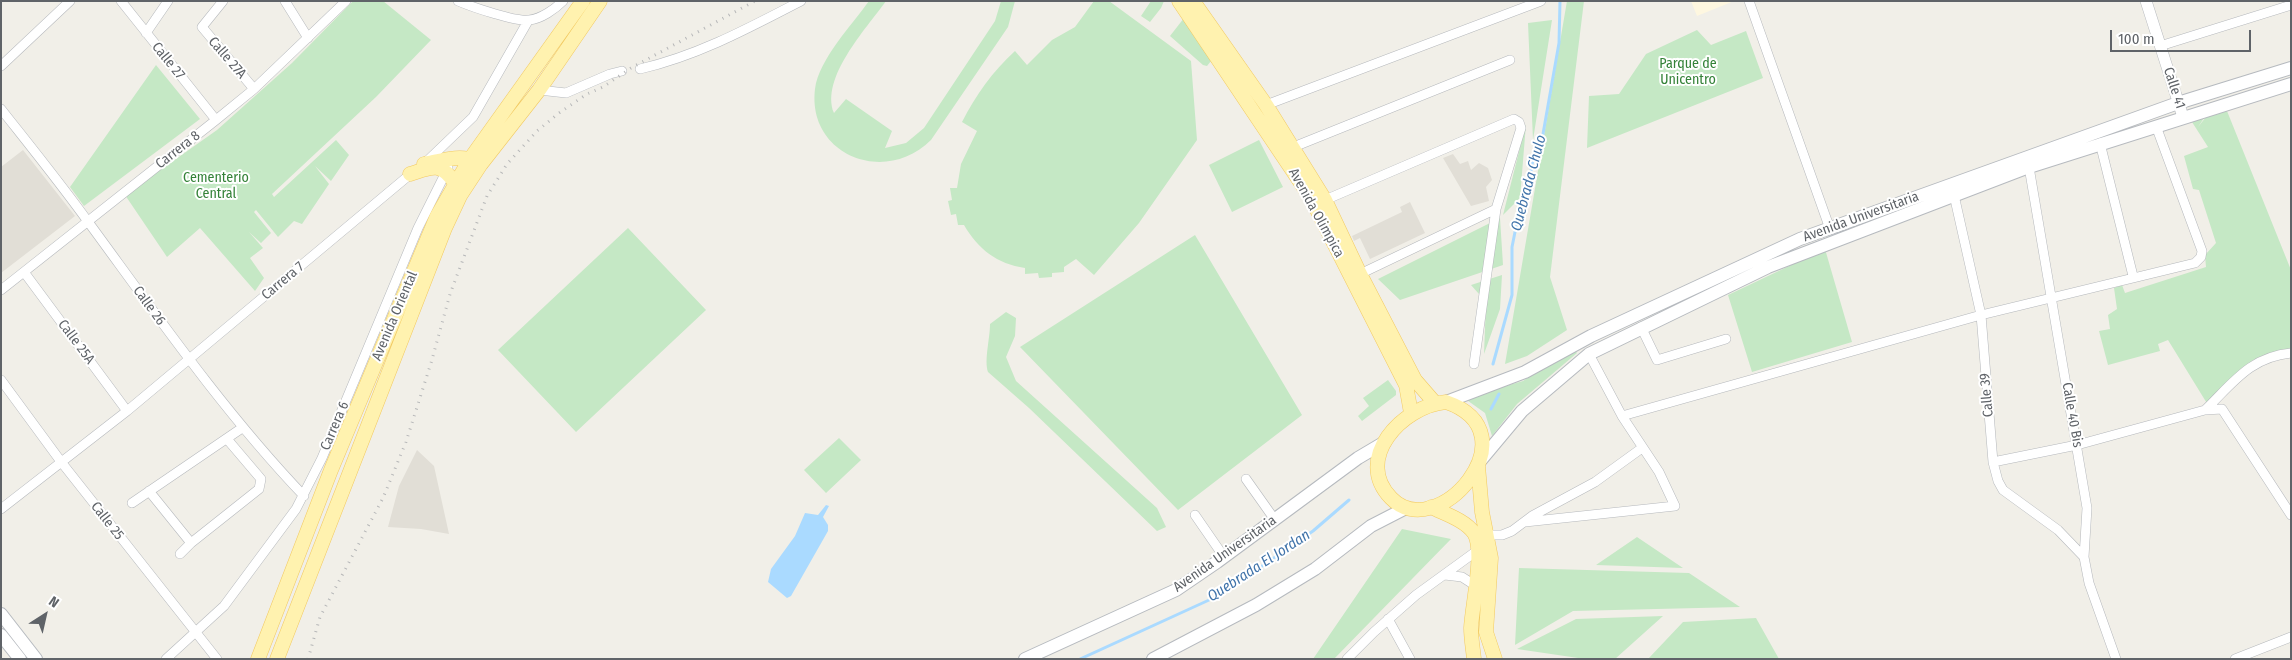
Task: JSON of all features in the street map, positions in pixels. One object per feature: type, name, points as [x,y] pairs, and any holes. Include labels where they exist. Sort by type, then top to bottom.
[{"type":"main road","name":"Avenida Oriental","points":[[277,659],[445,228],[475,162],[583,1]]},
{"type":"main road","name":"Avenida Oriental","points":[[258,659],[331,470],[437,216],[455,183],[538,90],[600,1]]},
{"type":"main road","name":"Avenida Olimpica","points":[[1179,1],[1311,198],[1406,385],[1411,413]]},
{"type":"main road","name":"Avenida Olimpica","points":[[1194,1],[1266,104],[1291,148],[1325,200],[1360,274],[1416,380],[1441,402]]},
{"type":"main road","name":"Avenida Universitaria","points":[[1441,402],[1525,372],[1591,336],[1760,257],[1830,228],[2178,103],[2291,68]]},
{"type":"main road","name":"Avenida Universitaria","points":[[1480,463],[1522,411],[1589,354],[1642,327],[1790,258],[1954,195],[2100,143],[2291,84]]},
{"type":"main road","points":[[410,174],[433,167],[475,162]]},
{"type":"main road","points":[[424,164],[450,165]]},
{"type":"main road","points":[[450,165],[455,183]]},
{"type":"main road","points":[[1480,463],[1466,484],[1454,496],[1423,510],[1406,508],[1392,500],[1383,489],[1378,476],[1379,459],[1385,442],[1393,428],[1411,413],[1441,402],[1465,409],[1476,422],[1482,437],[1480,463],[1486,535],[1492,558],[1486,632],[1495,659]]},
{"type":"main road","name":"Avenida Universitaria","points":[[1025,659],[1176,590],[1358,458],[1385,442]]},
{"type":"main road","points":[[1431,507],[1459,520],[1469,528],[1477,541],[1476,586],[1471,627],[1474,659]]},
{"type":"main road","points":[[1153,659],[1256,605],[1314,569],[1371,526],[1406,508]]},
{"type":"main road","points":[[1,614],[36,659]]},
{"type":"main road","points":[[1,634],[20,659]]},
{"type":"street","points":[[1,66],[70,1]]},
{"type":"street","name":"Calle 27","points":[[121,1],[216,120]]},
{"type":"street","points":[[146,33],[168,1]]},
{"type":"street","name":"Calle 27A","points":[[223,1],[202,27],[254,89]]},
{"type":"street","points":[[286,1],[308,38]]},
{"type":"street","name":"Carrera 8","points":[[1,290],[254,89],[346,1]]},
{"type":"street","points":[[458,1],[476,9],[528,21],[552,10],[563,1]]},
{"type":"street","points":[[640,69],[658,65],[717,44],[801,1]]},
{"type":"street","points":[[1266,104],[1542,1]]},
{"type":"street","points":[[1748,1],[1830,228]]},
{"type":"street","name":"Calle 41","points":[[2146,1],[2183,117]]},
{"type":"street","points":[[2160,46],[2291,5]]},
{"type":"street","name":"Carrera 7","points":[[1,509],[127,411],[424,164],[473,116],[528,21]]},
{"type":"street","points":[[1291,148],[1510,60]]},
{"type":"street","points":[[538,90],[566,93],[610,74],[622,71]]},
{"type":"street","name":"Calle 26","points":[[1,109],[88,221],[188,360],[242,428],[304,496]]},
{"type":"street","points":[[1325,200],[1514,119],[1519,122],[1520,128],[1496,209],[1474,364]]},
{"type":"street","points":[[1622,416],[1981,315],[2052,299],[2133,276],[2195,263],[2201,257],[2202,252],[2156,126]]},
{"type":"street","points":[[2100,143],[2133,276]]},
{"type":"street","name":"Carrera 6","points":[[166,659],[197,633],[224,606],[304,496],[418,228],[450,165]]},
{"type":"street","name":"Calle 40 Bis","points":[[2029,167],[2087,508],[2084,557],[2089,583],[2116,659]]},
{"type":"street","name":"Calle 39","points":[[1954,195],[1981,315],[1993,462],[1998,481],[2003,490],[2058,530],[2084,557]]},
{"type":"street","points":[[1360,274],[1496,209]]},
{"type":"street","name":"Calle 25A","points":[[24,272],[127,411]]},
{"type":"street","points":[[1642,327],[1657,360],[1726,339]]},
{"type":"street","points":[[2205,410],[2247,369],[2258,361],[2273,354],[2291,353]]},
{"type":"street","points":[[1525,522],[1675,506],[1659,472],[1622,416],[1589,354]]},
{"type":"street","name":"Calle 25","points":[[1,380],[62,463],[217,659]]},
{"type":"street","points":[[1993,462],[2077,445],[2218,408],[2226,412],[2249,452],[2291,516]]},
{"type":"street","points":[[132,503],[242,428]]},
{"type":"street","points":[[180,554],[191,543],[259,489],[261,485],[261,479],[227,439]]},
{"type":"street","points":[[1486,535],[1502,535],[1595,482],[1642,448]]},
{"type":"street","points":[[1246,479],[1274,520]]},
{"type":"street","points":[[150,492],[191,543]]},
{"type":"street","points":[[1195,515],[1224,557]]},
{"type":"street","points":[[1347,659],[1416,594],[1445,576],[1478,550]]},
{"type":"street","points":[[1445,576],[1456,575],[1476,586]]},
{"type":"street","points":[[1388,619],[1410,659]]},
{"type":"street","points":[[2235,659],[2291,637]]},
{"type":"shaded area","points":[[1691,1],[1734,1],[1697,16]]},
{"type":"shaded area","points":[[23,150],[75,216],[1,273],[1,167]]},
{"type":"shaded area","points":[[1453,154],[1460,164],[1468,161],[1471,170],[1479,163],[1488,168],[1492,180],[1486,187],[1489,201],[1471,206],[1443,158]]},
{"type":"shaded area","points":[[1410,202],[1425,233],[1370,259],[1360,238],[1354,241],[1352,236],[1402,212],[1400,207]]},
{"type":"shaded area","points":[[417,450],[434,466],[449,534],[421,529],[388,527],[399,486]]},
{"type":"green space","name":"Cementerio Central","points":[[353,1],[383,1],[431,40],[376,97],[272,194],[274,197],[336,140],[349,155],[331,181],[315,166],[329,184],[302,224],[294,221],[278,237],[256,210],[254,212],[271,233],[261,243],[249,232],[263,248],[250,258],[264,278],[255,291],[200,228],[167,257],[125,195],[217,130],[292,63]]},
{"type":"green space","points":[[869,1],[886,1],[847,54],[833,85],[831,99],[834,113],[846,99],[892,131],[885,148],[906,143],[924,128],[995,21],[1001,1],[1015,1],[1008,27],[931,140],[912,154],[892,161],[872,161],[853,157],[836,146],[823,131],[816,112],[815,89],[823,66],[829,54]]},
{"type":"green space","points":[[1094,1],[1109,1],[1191,61],[1197,140],[1139,223],[1094,275],[1076,259],[1064,267],[1064,272],[1052,273],[1052,277],[1039,278],[1038,273],[1025,274],[1025,268],[1006,263],[989,254],[969,234],[964,225],[958,225],[956,214],[951,215],[948,201],[952,200],[950,188],[957,188],[961,164],[977,131],[962,122],[985,84],[1015,51],[1027,65],[1052,40],[1075,27]]},
{"type":"green space","points":[[1151,1],[1164,1],[1150,22],[1141,16]]},
{"type":"green space","points":[[1567,1],[1584,1],[1550,277],[1567,330],[1527,356],[1505,364]]},
{"type":"green space","points":[[1184,18],[1211,61],[1207,66],[1203,65],[1170,36]]},
{"type":"green space","points":[[1552,20],[1533,140],[1528,23]]},
{"type":"green space","name":"Parque de Unicentro","points":[[1697,30],[1711,45],[1746,31],[1763,78],[1587,148],[1589,96],[1619,94],[1646,54]]},
{"type":"green space","points":[[156,65],[200,119],[84,206],[70,187]]},
{"type":"green space","points":[[2227,111],[2291,270],[2291,349],[2253,360],[2208,405],[2168,340],[2158,344],[2160,351],[2108,365],[2099,331],[2110,329],[2108,315],[2117,309],[2114,288],[2122,285],[2125,293],[2206,267],[2205,255],[2216,243],[2199,190],[2193,189],[2184,156],[2208,147],[2192,122],[2204,118],[2198,127],[2206,117]]},
{"type":"green space","points":[[1526,124],[1520,198],[1503,215]]},
{"type":"green space","points":[[1259,140],[1283,187],[1232,212],[1209,165]]},
{"type":"green space","points":[[1500,218],[1503,265],[1400,300],[1378,279]]},
{"type":"green space","points":[[628,228],[706,310],[576,432],[498,350]]},
{"type":"green space","points":[[1195,235],[1302,415],[1178,510],[1020,347]]},
{"type":"green space","points":[[1825,249],[1852,342],[1752,372],[1728,295]]},
{"type":"green space","points":[[1502,275],[1500,309],[1484,354],[1486,302],[1471,285]]},
{"type":"green space","points":[[1006,312],[1016,318],[1015,336],[1006,357],[1016,381],[1157,508],[1166,527],[1157,531],[1029,408],[988,372],[987,355],[990,324]]},
{"type":"green space","points":[[1569,350],[1575,350],[1577,353],[1517,404],[1492,436],[1485,413],[1464,398],[1523,381]]},
{"type":"green space","points":[[1388,380],[1396,391],[1396,395],[1362,421],[1358,416],[1369,406],[1363,398]]},
{"type":"green space","points":[[839,438],[861,460],[826,493],[804,470]]},
{"type":"green space","points":[[1402,529],[1451,539],[1334,659],[1313,659]]},
{"type":"green space","points":[[1637,537],[1683,568],[1596,565]]},
{"type":"green space","points":[[1519,568],[1689,573],[1740,607],[1573,611],[1515,645]]},
{"type":"green space","points":[[1663,616],[1615,659],[1585,659],[1517,649],[1576,619]]},
{"type":"green space","points":[[1756,618],[1779,659],[1648,659],[1683,622]]},
{"type":"water","points":[[826,505],[829,506],[823,517],[828,525],[828,531],[791,596],[787,598],[768,582],[771,569],[795,536],[805,513],[818,515]]},
{"type":"waterway","name":"Quebrada Chulo","points":[[1493,364],[1512,295],[1512,247],[1518,217],[1527,199],[1532,164],[1543,134],[1559,43],[1560,1]]},
{"type":"waterway","name":"Quebrada El Jordan","points":[[1491,409],[1499,394]]},
{"type":"waterway","name":"Quebrada El Jordan","points":[[1080,659],[1220,595],[1313,531],[1349,500]]},
{"type":"railway","points":[[308,659],[320,617],[383,498],[406,442],[450,294],[487,196],[507,164],[537,131],[587,94],[603,87],[631,68],[755,1]]}]
